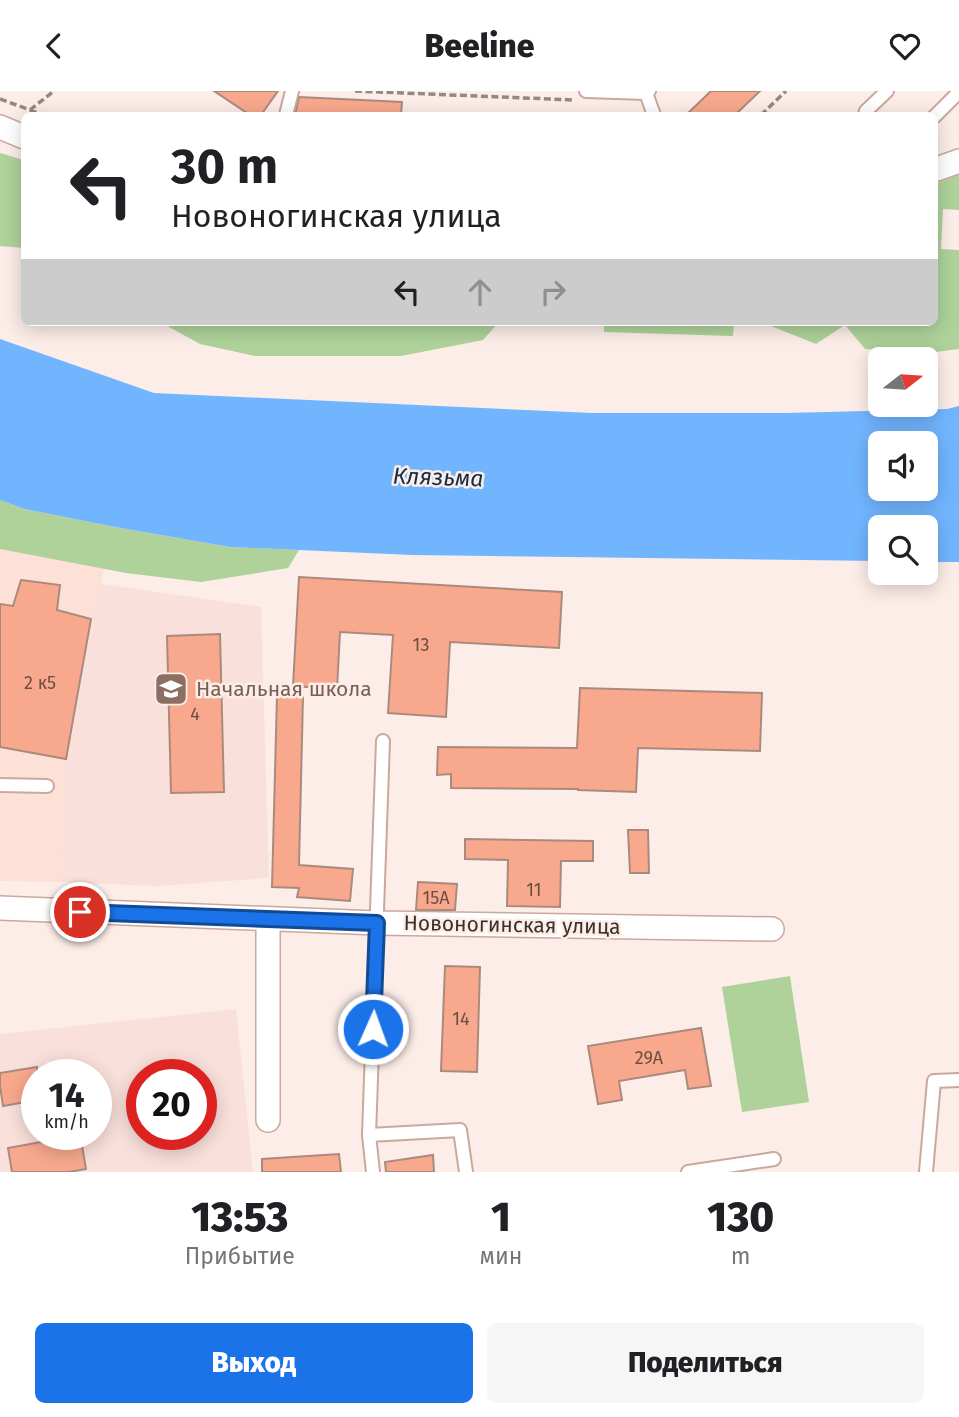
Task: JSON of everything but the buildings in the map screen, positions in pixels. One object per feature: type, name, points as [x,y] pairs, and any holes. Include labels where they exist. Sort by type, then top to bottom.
[{"type":"street","points":[[0,127],[21,136]]},
{"type":"street","points":[[938,169],[959,161]]},
{"type":"street","name":"Новоногинская улица","points":[[0,908],[377,923],[772,929]]},
{"type":"street","points":[[268,919],[268,1121]]},
{"type":"lane","points":[[287,112],[292,91]]},
{"type":"lane","points":[[866,112],[887,91]]},
{"type":"lane","points":[[584,96],[648,92],[653,112]]},
{"type":"lane","points":[[938,113],[959,92]]},
{"type":"lane","points":[[373,1172],[369,1135],[383,741]]},
{"type":"lane","points":[[0,785],[47,786]]},
{"type":"lane","points":[[926,1172],[934,1081],[959,1080]]},
{"type":"lane","points":[[369,1135],[460,1130],[466,1172]]},
{"type":"lane","points":[[688,1172],[774,1159]]},
{"type":"path","points":[[30,110],[54,91]]},
{"type":"path","points":[[355,91],[584,96]]},
{"type":"path","points":[[764,112],[786,91]]},
{"type":"path","points":[[0,99],[36,112]]},
{"type":"shaded area","points":[[0,514],[109,539],[91,619],[66,759],[62,882],[0,881]]},
{"type":"shaded area","name":"Начальная школа","points":[[101,584],[261,607],[269,878],[158,886],[62,882],[66,759],[91,619]]},
{"type":"shaded area","points":[[236,1009],[253,1172],[0,1172],[0,1034]]},
{"type":"green space","points":[[0,153],[21,159],[21,248],[0,246]]},
{"type":"green space","points":[[959,174],[959,210],[943,209],[941,249],[959,250],[959,349],[938,352],[938,347],[865,349],[846,326],[938,326],[938,183]]},
{"type":"green space","points":[[495,326],[483,340],[401,356],[255,356],[200,344],[169,327]]},
{"type":"green space","points":[[604,326],[734,326],[733,336],[604,332]]},
{"type":"green space","points":[[771,326],[843,326],[816,344]]},
{"type":"green space","points":[[0,500],[24,509],[230,547],[299,550],[288,568],[201,582],[126,573],[0,549]]},
{"type":"green space","points":[[790,976],[809,1102],[742,1112],[722,987]]},
{"type":"water","name":"Клязьма","points":[[0,339],[154,393],[592,413],[868,411],[868,417],[938,417],[938,409],[959,406],[959,562],[938,562],[938,515],[868,515],[868,561],[412,555],[230,547],[24,509],[0,500]]},
{"type":"place","name":"Начальная школа","points":[[171,689]]},
{"type":"route","points":[[80,912],[377,923],[373,1029]]}]
